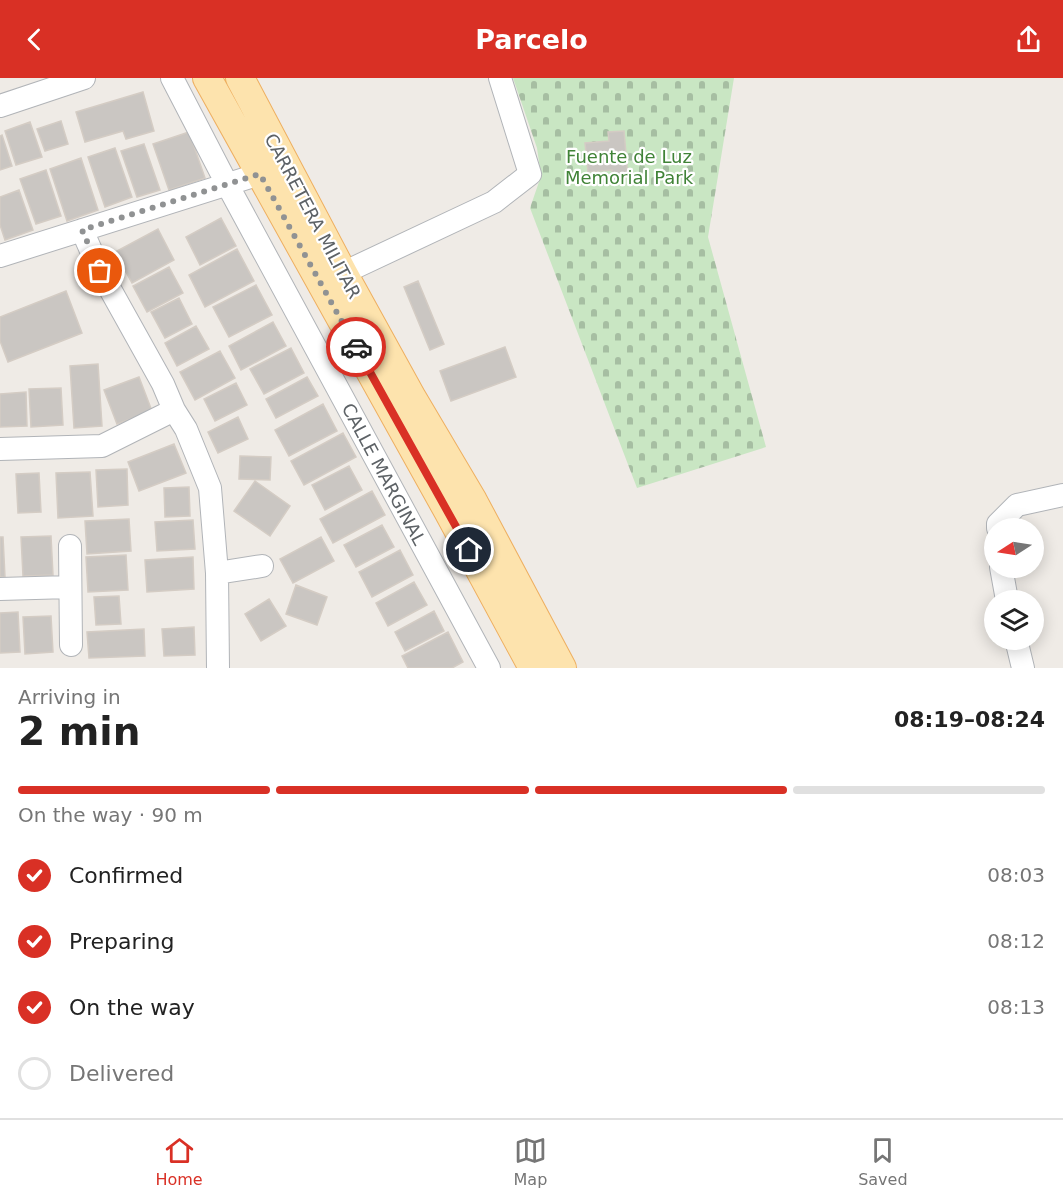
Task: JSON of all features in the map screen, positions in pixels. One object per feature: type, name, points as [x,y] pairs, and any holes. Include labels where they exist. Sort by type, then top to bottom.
[{"type":"main road","name":"CARRETERA MILITAR","points":[[207,78],[448,510],[533,668]]},
{"type":"main road","name":"CARRETERA MILITAR","points":[[240,78],[343,273],[412,398],[473,501],[562,668]]},
{"type":"street","points":[[0,106],[84,78]]},
{"type":"street","name":"CALLE MARGINAL","points":[[172,78],[489,668]]},
{"type":"street","points":[[343,273],[494,202],[530,174],[500,78]]},
{"type":"street","points":[[0,256],[260,174]]},
{"type":"street","points":[[82,230],[100,271],[186,429],[210,488],[217,573],[218,668]]},
{"type":"street","points":[[0,449],[102,446],[174,410]]},
{"type":"street","points":[[1004,518],[1017,505],[1063,495]]},
{"type":"street","points":[[70,546],[71,645]]},
{"type":"street","points":[[217,573],[262,566]]},
{"type":"street","points":[[0,590],[70,587]]},
{"type":"street","points":[[1019,650],[1023,668]]},
{"type":"green space","name":"Fuente de Luz Memorial Park","points":[[513,78],[734,78],[708,237],[766,447],[637,488],[530,208],[541,176],[537,148]]},
{"type":"building","points":[[143,92],[154,131],[126,139],[123,131],[85,142],[76,112]]},
{"type":"building","points":[[61,121],[68,144],[45,151],[37,129]]},
{"type":"building","points":[[30,122],[42,157],[16,165],[5,131]]},
{"type":"building","points":[[624,131],[628,177],[612,178],[612,170],[588,172],[585,143],[609,141],[608,132]]},
{"type":"building","points":[[189,132],[205,178],[169,190],[153,144]]},
{"type":"building","points":[[2,135],[12,166],[0,170],[0,136]]},
{"type":"building","points":[[144,144],[160,190],[137,197],[121,151]]},
{"type":"building","points":[[115,148],[132,197],[105,207],[88,157]]},
{"type":"building","points":[[81,158],[98,210],[67,221],[50,169]]},
{"type":"building","points":[[46,170],[61,216],[36,224],[20,179]]},
{"type":"building","points":[[19,190],[33,230],[5,240],[0,225],[0,197]]},
{"type":"building","points":[[221,218],[236,246],[200,265],[186,237]]},
{"type":"building","points":[[158,229],[174,260],[132,283],[115,252]]},
{"type":"building","points":[[237,249],[254,281],[205,307],[189,275]]},
{"type":"building","points":[[169,267],[183,293],[147,312],[133,286]]},
{"type":"building","points":[[418,281],[444,344],[430,350],[404,287]]},
{"type":"building","points":[[256,285],[272,315],[229,337],[213,307]]},
{"type":"building","points":[[66,291],[82,333],[8,362],[0,341],[0,317]]},
{"type":"building","points":[[179,298],[192,324],[165,338],[151,312]]},
{"type":"building","points":[[273,322],[286,346],[241,370],[229,346]]},
{"type":"building","points":[[196,326],[209,349],[177,366],[165,343]]},
{"type":"building","points":[[505,347],[516,377],[451,401],[440,371]]},
{"type":"building","points":[[291,348],[304,373],[264,394],[250,369]]},
{"type":"building","points":[[220,351],[235,378],[195,400],[180,372]]},
{"type":"building","points":[[98,364],[102,426],[74,428],[70,366]]},
{"type":"building","points":[[139,377],[152,411],[117,424],[104,390]]},
{"type":"building","points":[[307,377],[318,396],[276,418],[266,399]]},
{"type":"building","points":[[236,383],[247,405],[215,421],[204,399]]},
{"type":"building","points":[[61,388],[63,425],[31,427],[29,389]]},
{"type":"building","points":[[26,392],[27,426],[0,427],[0,394]]},
{"type":"building","points":[[323,404],[337,431],[289,456],[275,430]]},
{"type":"building","points":[[238,417],[248,439],[218,453],[208,432]]},
{"type":"building","points":[[343,433],[356,457],[304,485],[291,461]]},
{"type":"building","points":[[174,444],[186,473],[139,491],[128,462]]},
{"type":"building","points":[[240,456],[271,457],[270,480],[239,479]]},
{"type":"building","points":[[349,466],[362,490],[325,510],[312,485]]},
{"type":"building","points":[[127,469],[128,505],[98,507],[96,470]]},
{"type":"building","points":[[90,472],[93,516],[58,518],[56,473]]},
{"type":"building","points":[[39,473],[41,512],[18,513],[16,474]]},
{"type":"building","points":[[255,481],[290,506],[270,536],[234,511]]},
{"type":"building","points":[[189,487],[190,516],[165,517],[164,488]]},
{"type":"building","points":[[372,491],[385,515],[333,543],[320,519]]},
{"type":"building","points":[[129,519],[131,551],[87,554],[85,521]]},
{"type":"building","points":[[193,520],[195,549],[157,551],[155,522]]},
{"type":"building","points":[[382,525],[394,547],[356,567],[344,545]]},
{"type":"building","points":[[51,536],[53,575],[23,576],[21,537]]},
{"type":"building","points":[[0,537],[3,537],[5,577],[0,577]]},
{"type":"building","points":[[321,537],[334,561],[293,583],[280,559]]},
{"type":"building","points":[[400,550],[413,575],[372,597],[359,572]]},
{"type":"building","points":[[126,555],[128,590],[88,592],[86,557]]},
{"type":"building","points":[[193,557],[194,589],[147,592],[145,560]]},
{"type":"building","points":[[414,582],[427,605],[388,626],[376,603]]},
{"type":"building","points":[[296,585],[327,597],[317,625],[286,614]]},
{"type":"building","points":[[119,596],[121,624],[96,625],[94,597]]},
{"type":"building","points":[[269,599],[286,626],[261,641],[245,614]]},
{"type":"building","points":[[434,611],[444,631],[405,651],[395,632]]},
{"type":"building","points":[[18,612],[20,652],[0,653],[0,613]]},
{"type":"building","points":[[51,616],[53,652],[25,654],[23,617]]},
{"type":"building","points":[[194,627],[195,655],[164,656],[162,629]]},
{"type":"building","points":[[144,629],[145,656],[89,658],[87,632]]},
{"type":"building","points":[[448,632],[463,662],[452,668],[408,668],[402,656]]},
{"type":"way so far","points":[[100,271],[82,230],[260,174],[356,347]]},
{"type":"route","points":[[356,347],[469,550]]}]
